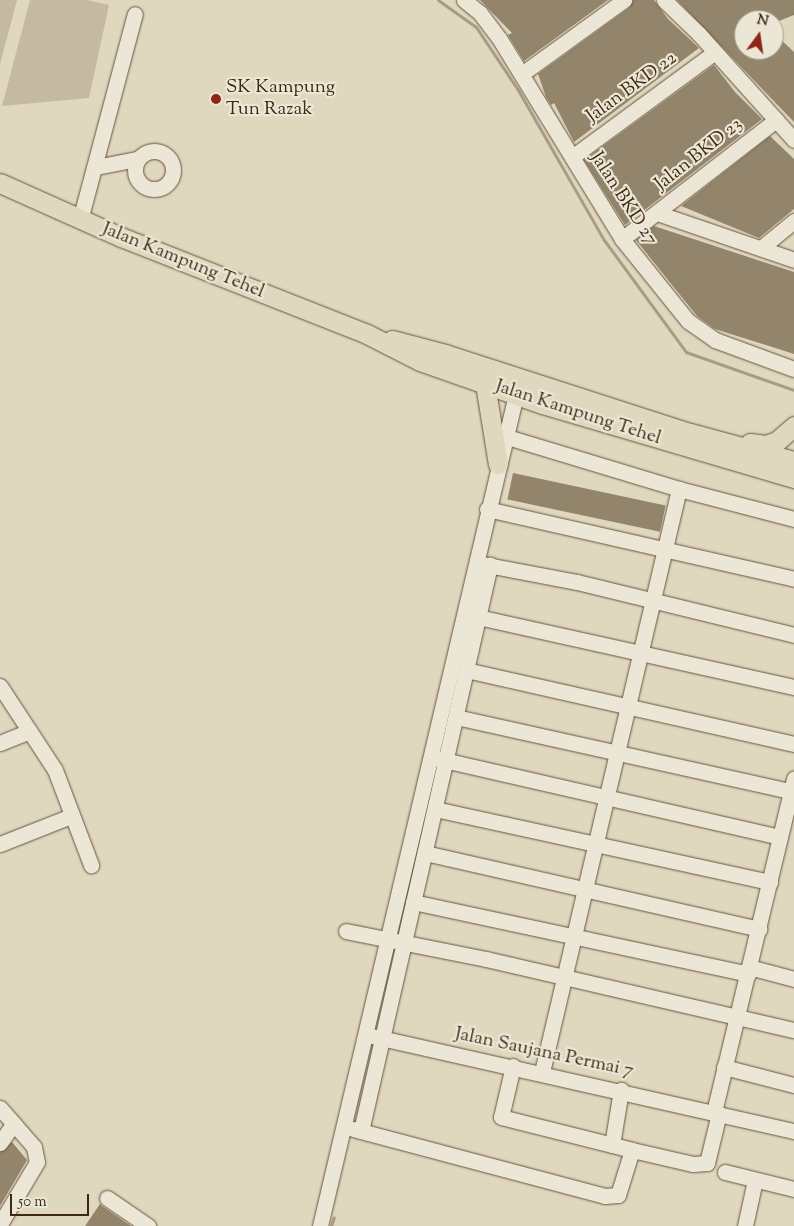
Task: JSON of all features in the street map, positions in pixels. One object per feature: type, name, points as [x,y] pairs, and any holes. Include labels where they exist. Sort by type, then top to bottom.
[{"type":"main road","name":"Jalan Kampung Tehel","points":[[0,184],[80,220],[367,334],[401,353],[485,384],[518,387],[793,463]]},
{"type":"main road","name":"Jalan Kampung Tehel","points":[[367,334],[425,347],[518,387],[639,433],[698,445],[765,463],[793,463]]},
{"type":"main road","points":[[485,384],[498,464]]},
{"type":"main road","points":[[690,433],[766,445],[777,441],[794,426]]},
{"type":"street","name":"Jalan BKD 27","points":[[464,0],[487,20],[523,73],[622,239],[701,333],[794,369]]},
{"type":"street","points":[[523,73],[624,0]]},
{"type":"street","points":[[664,0],[715,52],[794,140]]},
{"type":"street","points":[[80,220],[96,167],[136,14]]},
{"type":"street","name":"Jalan BKD 22","points":[[572,157],[715,52]]},
{"type":"street","name":"Jalan BKD 23","points":[[622,239],[776,120]]},
{"type":"street","points":[[96,167],[137,159]]},
{"type":"street","points":[[657,213],[794,260]]},
{"type":"street","points":[[761,248],[794,221]]},
{"type":"street","points":[[320,1226],[504,436],[518,387]]},
{"type":"street","points":[[504,436],[679,489],[794,519]]},
{"type":"street","points":[[542,1072],[679,489]]},
{"type":"street","points":[[487,509],[794,579]]},
{"type":"street","points":[[475,562],[653,600],[794,634]]},
{"type":"street","points":[[361,1131],[490,565]]},
{"type":"street","points":[[478,617],[794,687]]},
{"type":"street","points":[[466,670],[794,744]]},
{"type":"street","points":[[0,686],[55,770],[90,865]]},
{"type":"street","points":[[456,717],[618,752],[792,785],[724,1067],[707,1163],[693,1164],[501,1117],[514,1066]]},
{"type":"street","points":[[0,743],[30,731]]},
{"type":"street","points":[[429,757],[780,837]]},
{"type":"street","points":[[435,809],[770,882]]},
{"type":"street","points":[[0,844],[72,816]]},
{"type":"street","points":[[424,853],[758,929]]},
{"type":"street","points":[[413,902],[794,979]]},
{"type":"street","points":[[346,931],[565,977],[794,1030]]},
{"type":"street","name":"Jalan Saujana Permai 7","points":[[366,1035],[542,1072],[794,1131]]},
{"type":"street","points":[[724,1067],[794,1084]]},
{"type":"street","points":[[612,1145],[621,1090]]},
{"type":"street","points":[[0,1108],[34,1147],[37,1162],[2,1219]]},
{"type":"street","points":[[0,1143],[14,1123]]},
{"type":"street","points":[[344,1127],[605,1196],[618,1195],[632,1150]]},
{"type":"street","points":[[725,1172],[794,1189]]},
{"type":"street","points":[[745,1226],[755,1180]]},
{"type":"street","points":[[107,1198],[148,1226]]},
{"type":"shaded area","points":[[0,0],[17,0],[0,64]]},
{"type":"shaded area","points":[[30,0],[87,0],[109,5],[89,98],[2,106]]},
{"type":"building","points":[[480,0],[608,0],[524,61],[508,35],[512,33]]},
{"type":"building","points":[[633,0],[654,0],[668,19],[699,48],[574,142],[554,103],[551,105],[546,97],[538,74],[629,8]]},
{"type":"building","points":[[677,0],[794,0],[794,15],[784,19],[784,10],[734,10],[734,59]]},
{"type":"building","points":[[784,42],[794,52],[794,122],[735,60],[784,60]]},
{"type":"building","points":[[714,65],[735,92],[762,119],[625,225],[584,160]]},
{"type":"building","points":[[770,136],[794,159],[794,209],[759,238],[681,206]]},
{"type":"building","points":[[654,226],[794,272],[794,354],[715,329],[697,316],[636,240]]},
{"type":"building","points":[[513,473],[666,505],[660,532],[507,499]]},
{"type":"building","points":[[12,1142],[27,1160],[0,1206],[0,1152]]},
{"type":"building","points":[[100,1204],[102,1206],[131,1226],[85,1226]]},
{"type":"waterway","points":[[438,0],[476,27],[518,90],[604,240],[686,352],[794,390]]},
{"type":"waterway","points":[[331,1226],[334,1217]]},
{"type":"place","name":"SK Kampung Tun Razak","points":[[216,99]]}]
